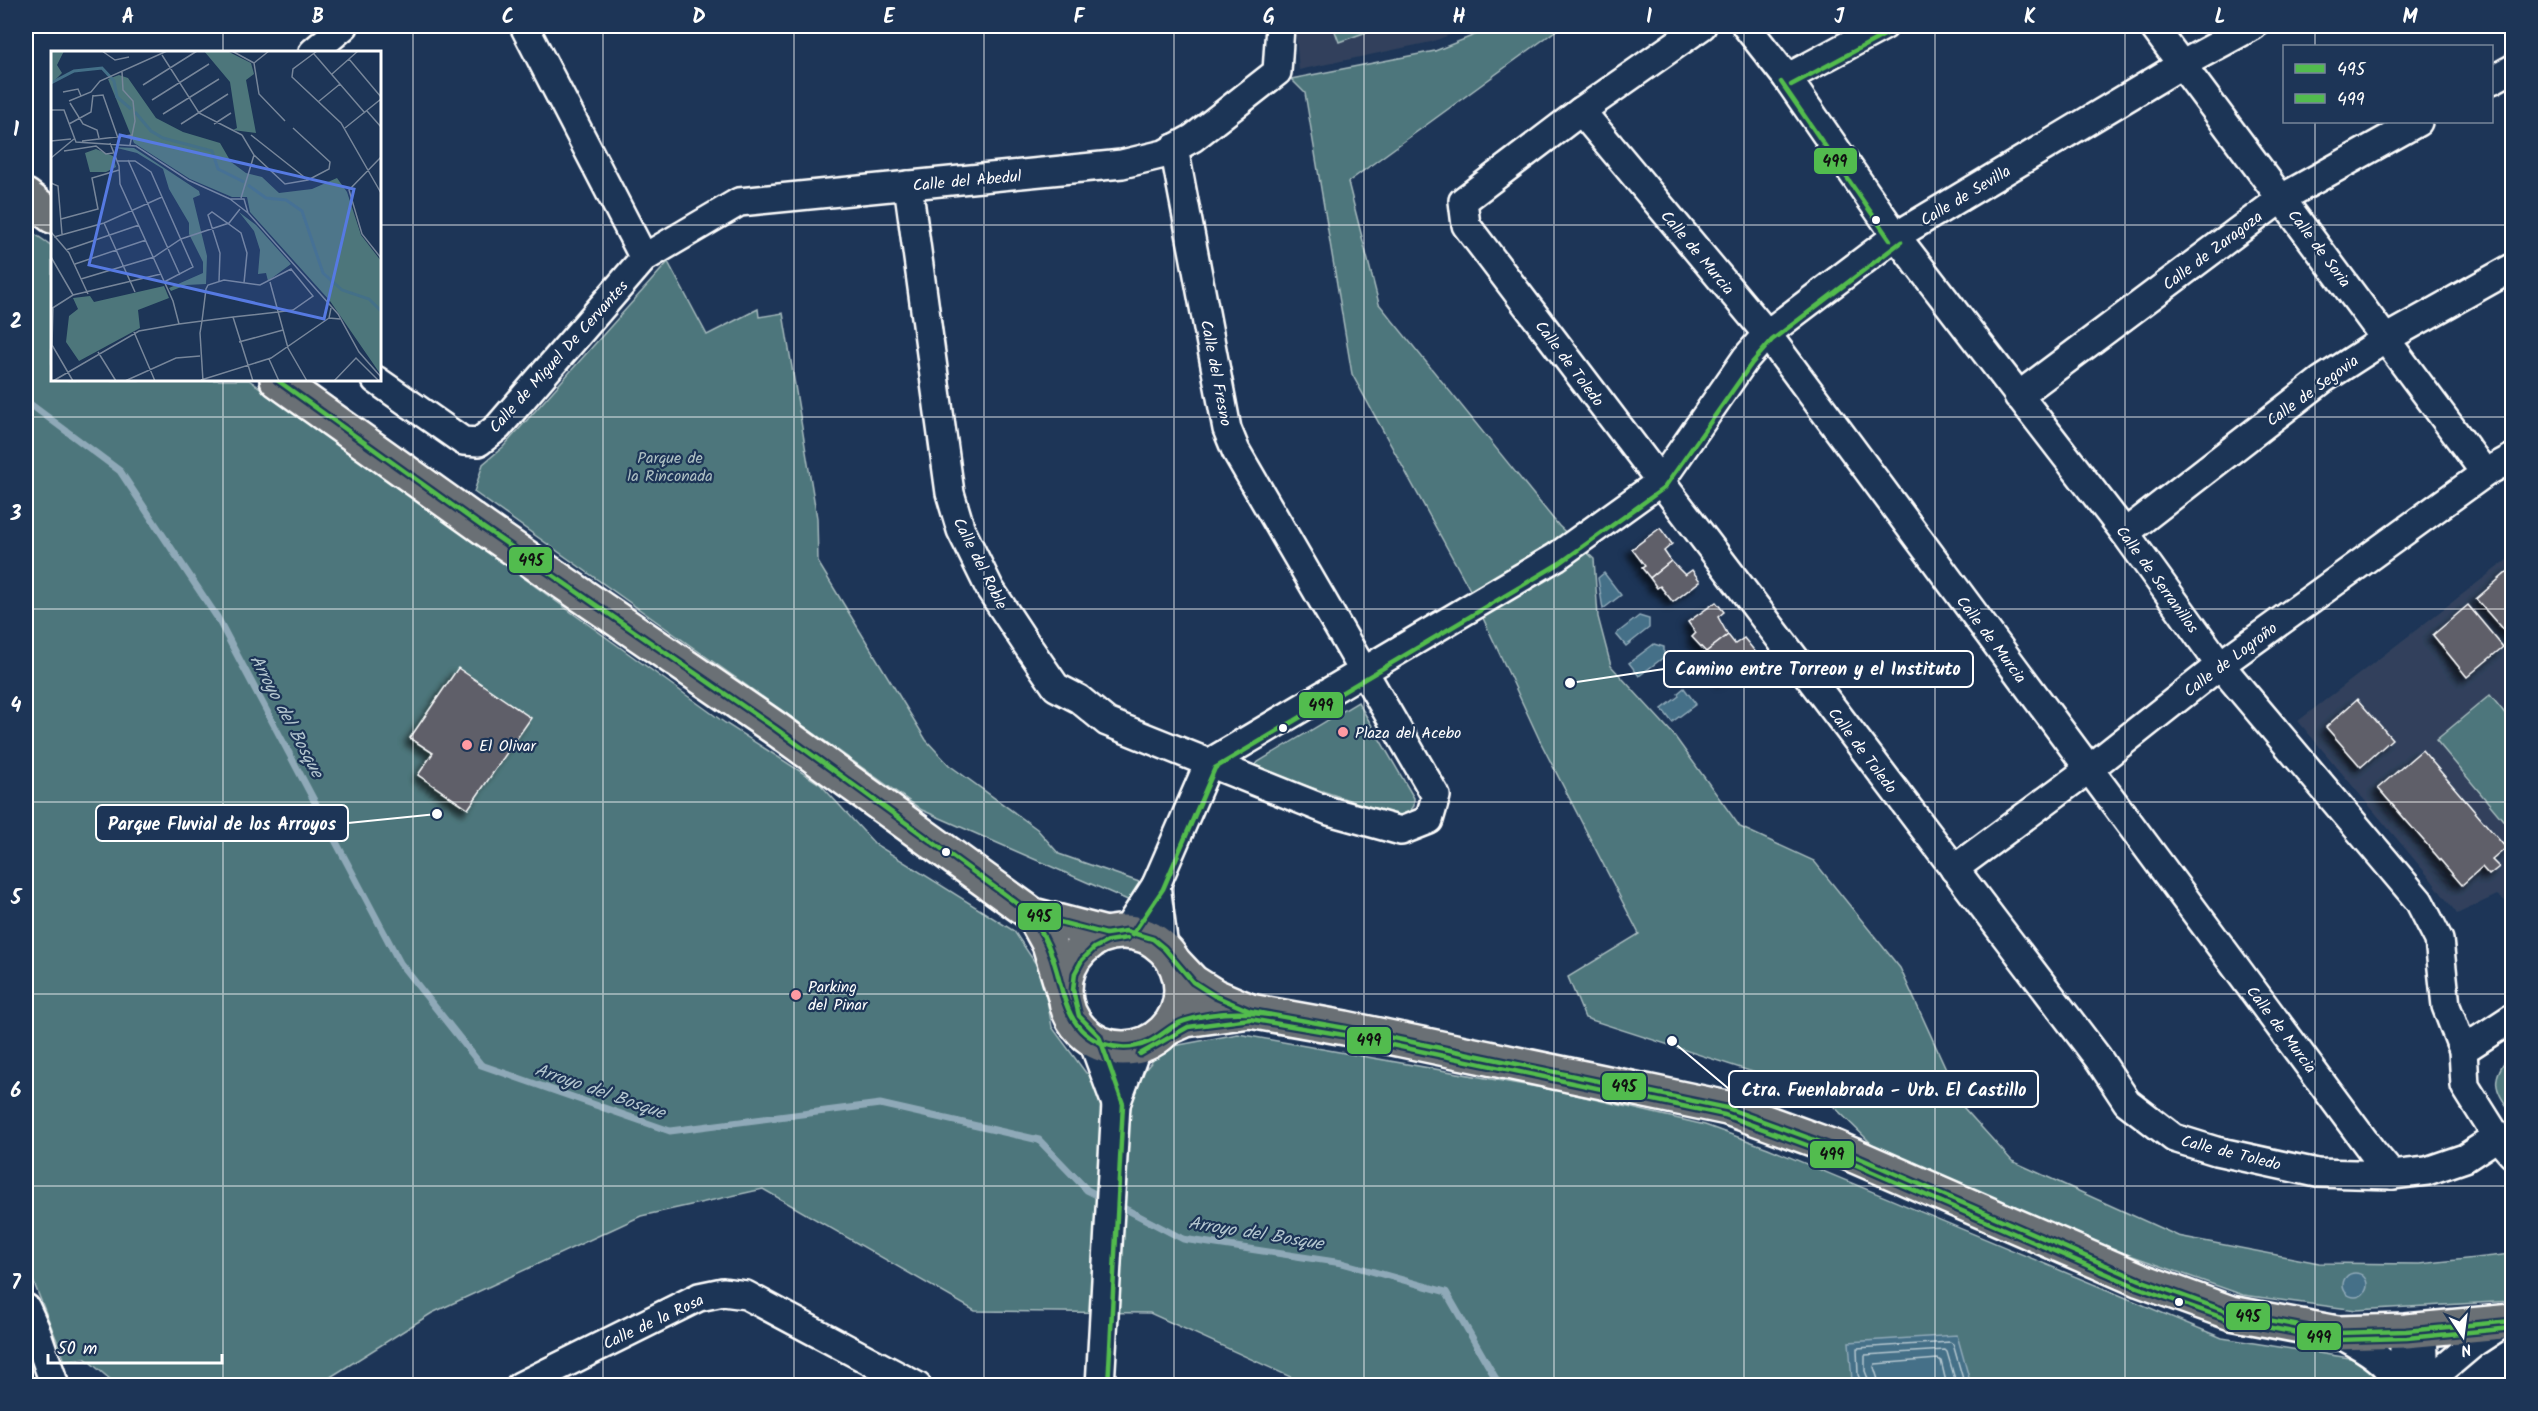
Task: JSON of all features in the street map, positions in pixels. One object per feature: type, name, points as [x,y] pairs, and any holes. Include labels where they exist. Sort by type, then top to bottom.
[{"type":"main road","points":[[26,196],[51,215]]},
{"type":"main road","points":[[278,381],[484,528],[775,729],[1034,915],[1153,939],[1193,982],[1215,996],[1251,1011],[1345,1028],[1727,1108],[1834,1147],[2171,1291],[2231,1313],[2337,1333],[2414,1330],[2508,1322]]},
{"type":"main road","points":[[1034,915],[1049,944],[1068,1008],[1077,1026],[1092,1040],[1106,1046],[1137,1047],[1186,1020],[1251,1011]]},
{"type":"main road","points":[[1068,1008],[1065,990],[1068,971],[1076,955],[1090,942],[1116,933]]},
{"type":"main road","points":[[1168,1028],[1177,1013],[1182,997],[1181,980],[1170,956]]},
{"type":"street","points":[[315,51],[344,26]]},
{"type":"street","points":[[524,26],[644,258]]},
{"type":"street","name":"Calle del Abedul","points":[[644,258],[740,202],[908,184],[1065,172],[1122,164],[1164,154],[1193,138],[1277,72],[1280,26]]},
{"type":"street","name":"Calle de Toledo","points":[[1702,26],[1581,111],[1463,201],[1466,225],[2098,1058],[2127,1102],[2174,1138],[2216,1151],[2317,1173],[2392,1175],[2427,1171],[2505,1145]]},
{"type":"street","name":"Calle de Serranillos","points":[[1746,26],[1787,78],[1896,236],[2125,532],[2220,665],[2419,902],[2439,940],[2446,1006],[2463,1050],[2465,1086],[2505,1145]]},
{"type":"street","points":[[1787,78],[1884,26]]},
{"type":"street","name":"Calle de Soria","points":[[2153,26],[2485,473]]},
{"type":"street","name":"Calle de Sevilla","points":[[1209,763],[1556,557],[1660,482],[1746,358],[1767,334],[1896,236],[2181,65],[2253,26]]},
{"type":"street","points":[[2493,79],[2512,69]]},
{"type":"street","name":"Calle de Murcia","points":[[1581,111],[1767,334],[2365,1142],[2392,1175]]},
{"type":"street","name":"Calle de Zaragoza","points":[[2018,396],[2282,198],[2416,123]]},
{"type":"street","name":"Calle del Fresno","points":[[1174,148],[1227,429],[1236,451],[1364,673]]},
{"type":"street","name":"Calle del Roble","points":[[908,184],[948,487],[961,530],[990,589],[1056,687],[1079,699],[1107,722],[1209,763]]},
{"type":"street","name":"Calle de Miguel De Cervantes","points":[[377,381],[463,441],[479,442],[498,427],[644,258]]},
{"type":"street","name":"Calle de Segovia","points":[[2125,532],[2322,380],[2386,338],[2512,268]]},
{"type":"street","name":"Calle de Logroño","points":[[1954,870],[2089,769],[2220,665],[2485,473],[2512,458]]},
{"type":"street","points":[[1116,933],[1156,885],[1209,763],[1329,811],[1401,831],[1429,820],[1436,796],[1364,673]]},
{"type":"street","points":[[1156,885],[1170,956]]},
{"type":"street","points":[[2463,1050],[2512,1018]]},
{"type":"street","points":[[1092,1040],[1116,1104]]},
{"type":"street","points":[[1100,1386],[1116,1104],[1137,1047]]},
{"type":"street","name":"Calle de la Rosa","points":[[520,1386],[699,1298],[723,1292],[746,1295],[917,1386]]},
{"type":"street","points":[[26,1308],[55,1386]]},
{"type":"street","points":[[2416,1385],[2475,1342],[2508,1322]]},
{"type":"street","points":[[2414,1330],[2416,1385]]},
{"type":"street","points":[[2337,1333],[2364,1347],[2383,1364],[2395,1380],[2396,1386]]},
{"type":"shaded area","points":[[1295,26],[1474,26],[1431,42],[1299,70]]},
{"type":"shaded area","points":[[2512,556],[2512,906],[2497,895],[2457,914],[2429,877],[2298,721]]},
{"type":"green space","points":[[1333,26],[1383,26],[1339,42]]},
{"type":"green space","points":[[1497,26],[1562,26],[1348,182],[1379,304],[1559,526],[1594,559],[1598,617],[1611,666],[1673,734],[1740,827],[1814,861],[1900,968],[1964,1108],[2012,1161],[2178,1236],[2319,1263],[2420,1264],[2512,1254],[2512,1301],[2356,1310],[2243,1295],[2110,1248],[1875,1147],[1821,1094],[1585,1018],[1568,977],[1639,934],[1541,743],[1469,588],[1352,374],[1305,93],[1291,79],[1435,51]]},
{"type":"green space","points":[[26,228],[51,245],[51,381],[250,381],[725,723],[820,784],[875,844],[1014,931],[1042,973],[1052,1027],[1086,1073],[1141,1075],[1163,1048],[1238,1034],[1559,1091],[1705,1125],[1768,1148],[2222,1338],[2369,1361],[2380,1385],[1308,1385],[1150,1313],[975,1311],[763,1189],[641,1216],[432,1313],[318,1385],[117,1385],[85,1358],[65,1361],[26,1263]]},
{"type":"green space","name":"Parque de la Rinconada","points":[[668,262],[707,335],[758,309],[759,317],[783,313],[817,518],[818,562],[926,740],[949,765],[1037,829],[1059,854],[1142,883],[1130,901],[922,810],[474,492],[483,464],[503,447]]},
{"type":"green space","points":[[2490,695],[2512,722],[2512,831],[2436,740]]},
{"type":"green space","name":"Plaza del Acebo","points":[[1358,702],[1414,798],[1414,806],[1406,815],[1394,815],[1259,770],[1255,766],[1258,762]]},
{"type":"green space","points":[[2512,1052],[2512,1113],[2498,1090],[2497,1076]]},
{"type":"water","points":[[1604,573],[1621,595],[1603,609],[1598,578]]},
{"type":"water","points":[[1639,616],[1649,619],[1649,628],[1626,646],[1616,634]]},
{"type":"water","points":[[1654,644],[1664,647],[1664,657],[1639,676],[1629,663]]},
{"type":"water","points":[[1684,688],[1696,704],[1672,722],[1662,709],[1679,696],[1678,693]]},
{"type":"water","points":[[2355,1273],[2364,1276],[2367,1285],[2364,1294],[2355,1297],[2346,1294],[2343,1285],[2346,1276]]},
{"type":"water","points":[[1957,1335],[1971,1385],[1865,1386],[1852,1381],[1849,1342]]},
{"type":"building","points":[[1660,528],[1672,544],[1664,551],[1671,561],[1650,578],[1642,568],[1645,566],[1632,549]]},
{"type":"building","points":[[1671,561],[1685,575],[1692,570],[1700,581],[1673,602],[1660,586],[1657,588],[1650,578]]},
{"type":"building","points":[[2512,568],[2512,638],[2511,639],[2476,599]]},
{"type":"building","points":[[1716,602],[1724,612],[1718,617],[1728,635],[1706,652],[1692,637],[1696,633],[1688,622]]},
{"type":"building","points":[[2468,605],[2503,647],[2467,677],[2433,635]]},
{"type":"building","points":[[1728,635],[1735,644],[1744,638],[1757,654],[1724,680],[1716,670],[1721,666],[1716,659],[1713,661],[1706,652]]},
{"type":"building","name":"El Olivar","points":[[458,668],[531,718],[468,809],[418,775],[433,753],[410,738]]},
{"type":"building","points":[[2357,699],[2392,739],[2361,767],[2326,727]]},
{"type":"building","points":[[2422,750],[2506,848],[2492,860],[2499,867],[2489,875],[2482,867],[2462,885],[2378,788]]},
{"type":"waterway","name":"Arroyo del Bosque","points":[[26,401],[120,471],[217,617],[400,963],[481,1065],[670,1131],[880,1104],[1039,1140],[1087,1190],[1103,1198]]},
{"type":"waterway","name":"Arroyo del Bosque","points":[[1116,1204],[1183,1239],[1342,1263],[1446,1292],[1500,1386]]},
{"type":"transit line","name":"499","points":[[1791,85],[1888,33]]},
{"type":"transit line","name":"499","points":[[1781,82],[1890,240]]},
{"type":"transit line","name":"499","points":[[1132,935],[1163,889],[1215,768],[1560,563],[1664,488],[1752,363],[1772,340],[1901,242]]},
{"type":"transit line","name":"495","points":[[278,381],[484,528],[775,728],[1033,915],[1106,934],[1126,931],[1153,939],[1164,948],[1193,982],[1215,996],[1250,1011],[1345,1028],[1727,1108],[1834,1147],[2140,1280],[2231,1313],[2337,1333],[2406,1331],[2512,1321]]},
{"type":"transit line","name":"495","points":[[1002,892],[1023,909],[1038,926],[1049,947],[1071,1015],[1077,1025],[1095,1040],[1116,1047],[1138,1046],[1154,1040],[1179,1023],[1194,1018],[1227,1013],[1270,1015]]},
{"type":"transit line","name":"499","points":[[1108,1386],[1123,1104],[1099,1036],[1079,1016],[1073,990],[1075,973],[1082,960],[1094,948],[1108,941],[1127,938]]},
{"type":"transit line","name":"499","points":[[1140,1054],[1188,1027],[1250,1019],[1344,1035],[1725,1115],[1831,1154],[2137,1287],[2229,1320],[2336,1340],[2407,1338],[2512,1328]]},
{"type":"place","name":"Camino entre Torreon y el Instituto","points":[[1570,683]]},
{"type":"place","name":"Plaza del Acebo","points":[[1343,732]]},
{"type":"place","name":"El Olivar","points":[[467,745]]},
{"type":"place","name":"Parque Fluvial de los Arroyos","points":[[437,814]]},
{"type":"place","name":"Parking del Pinar","points":[[796,995]]},
{"type":"place","name":"Ctra. Fuenlabrada - Urb. El Castillo","points":[[1672,1041]]}]
